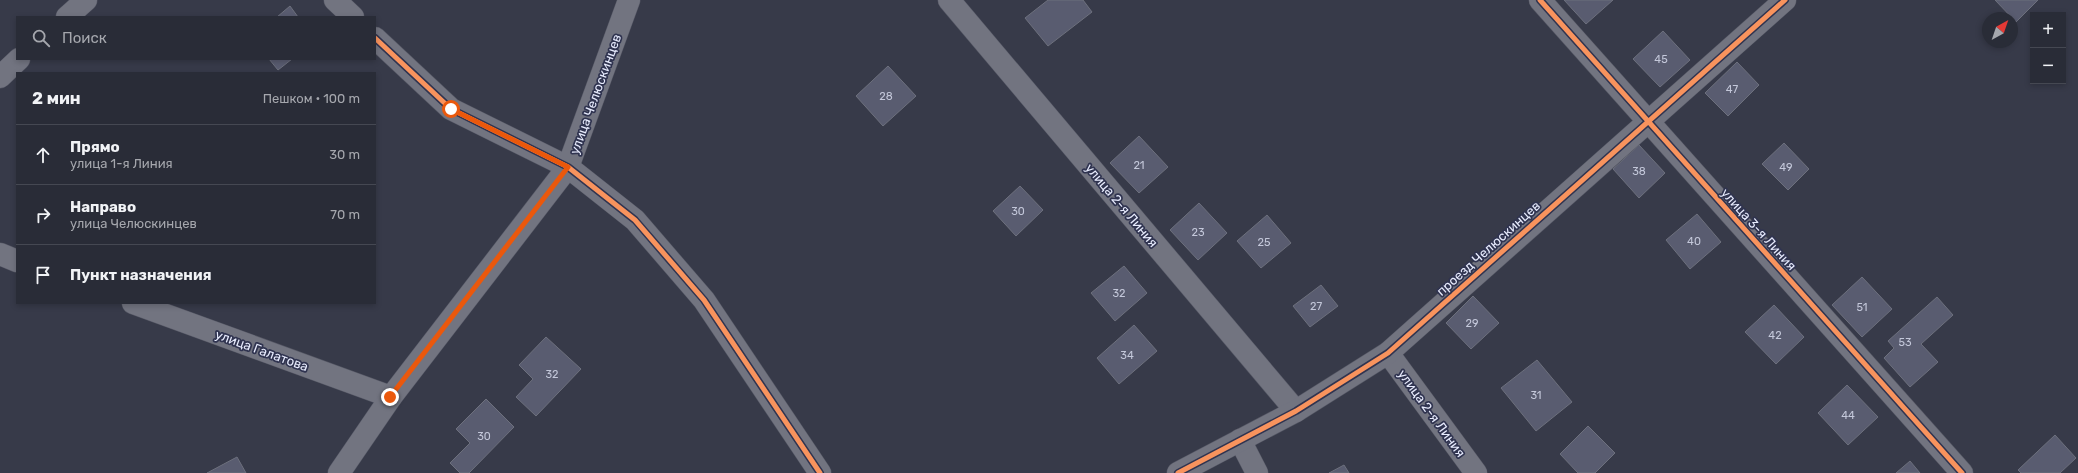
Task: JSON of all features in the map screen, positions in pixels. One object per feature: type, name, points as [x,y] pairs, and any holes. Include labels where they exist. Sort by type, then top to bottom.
[{"type":"street","points":[[67,16],[86,0]]},
{"type":"street","points":[[335,0],[352,16]]},
{"type":"street","name":"улица Челюскинцев","points":[[339,473],[390,397],[568,167],[629,0]]},
{"type":"street","name":"улица 2-я Линия","points":[[949,0],[1296,411]]},
{"type":"street","name":"улица 3-я Линия","points":[[1540,0],[1962,473]]},
{"type":"street","name":"проезд Челюскинцев","points":[[1178,473],[1296,411],[1388,353],[1648,120],[1785,0]]},
{"type":"street","points":[[376,39],[451,109],[568,167],[635,220],[704,300],[820,473]]},
{"type":"street","points":[[0,77],[18,60]]},
{"type":"street","points":[[0,254],[16,261]]},
{"type":"street","name":"улица Галатова","points":[[136,304],[390,397]]},
{"type":"street","name":"улица 2-я Линия","points":[[1388,353],[1476,473]]},
{"type":"street","points":[[1240,440],[1257,473]]},
{"type":"building","points":[[1048,0],[1083,0],[1092,12],[1048,46],[1025,18]]},
{"type":"building","points":[[1564,0],[1613,0],[1586,24]]},
{"type":"building","points":[[1995,0],[2038,0],[2018,20],[2018,12],[2006,12]]},
{"type":"building","points":[[290,6],[297,16],[278,16]]},
{"type":"building","points":[[1663,31],[1690,60],[1660,87],[1633,59]]},
{"type":"building","points":[[270,60],[291,60],[278,70]]},
{"type":"building","points":[[1737,62],[1759,85],[1728,116],[1705,93]]},
{"type":"building","points":[[888,66],[916,96],[883,126],[856,96]]},
{"type":"building","points":[[1139,136],[1168,167],[1139,193],[1110,163]]},
{"type":"building","points":[[1784,143],[1809,169],[1788,190],[1762,164]]},
{"type":"building","points":[[1639,145],[1665,173],[1639,198],[1613,169]]},
{"type":"building","points":[[1020,186],[1043,210],[1016,236],[993,211]]},
{"type":"building","points":[[1199,203],[1227,233],[1198,260],[1170,230]]},
{"type":"building","points":[[1697,214],[1721,242],[1690,269],[1666,240]]},
{"type":"building","points":[[1267,215],[1291,243],[1261,268],[1237,241]]},
{"type":"building","points":[[1124,266],[1147,293],[1115,321],[1091,293]]},
{"type":"building","points":[[1862,277],[1892,309],[1862,337],[1832,305]]},
{"type":"building","points":[[1321,285],[1338,306],[1310,327],[1293,306]]},
{"type":"building","points":[[1473,296],[1499,323],[1471,349],[1446,323]]},
{"type":"building","points":[[1937,297],[1953,315],[1921,344],[1938,362],[1910,387],[1884,358],[1894,348],[1888,341]]},
{"type":"building","points":[[1774,305],[1804,337],[1776,364],[1745,332]]},
{"type":"building","points":[[1134,325],[1157,351],[1119,384],[1097,358]]},
{"type":"building","points":[[546,337],[581,369],[536,416],[516,397],[533,379],[519,365]]},
{"type":"building","points":[[1537,360],[1572,402],[1536,431],[1501,388]]},
{"type":"building","points":[[1847,385],[1878,417],[1848,445],[1818,413]]},
{"type":"building","points":[[486,399],[514,427],[469,473],[460,473],[450,463],[470,443],[456,429]]},
{"type":"building","points":[[1588,426],[1615,453],[1595,473],[1578,473],[1560,454]]},
{"type":"building","points":[[2055,435],[2076,458],[2060,473],[2021,473],[2018,470]]},
{"type":"building","points":[[237,457],[246,473],[207,473]]},
{"type":"building","points":[[1910,461],[1920,473],[1896,473]]},
{"type":"building","points":[[1344,465],[1349,473],[1329,473]]},
{"type":"cycle path","points":[[1540,0],[1962,473]]},
{"type":"cycle path","points":[[1178,473],[1296,411],[1388,353],[1785,0]]},
{"type":"cycle path","points":[[376,39],[451,109],[568,167],[635,220],[704,300],[820,473]]},
{"type":"route","points":[[390,397],[568,167],[451,109]]}]
